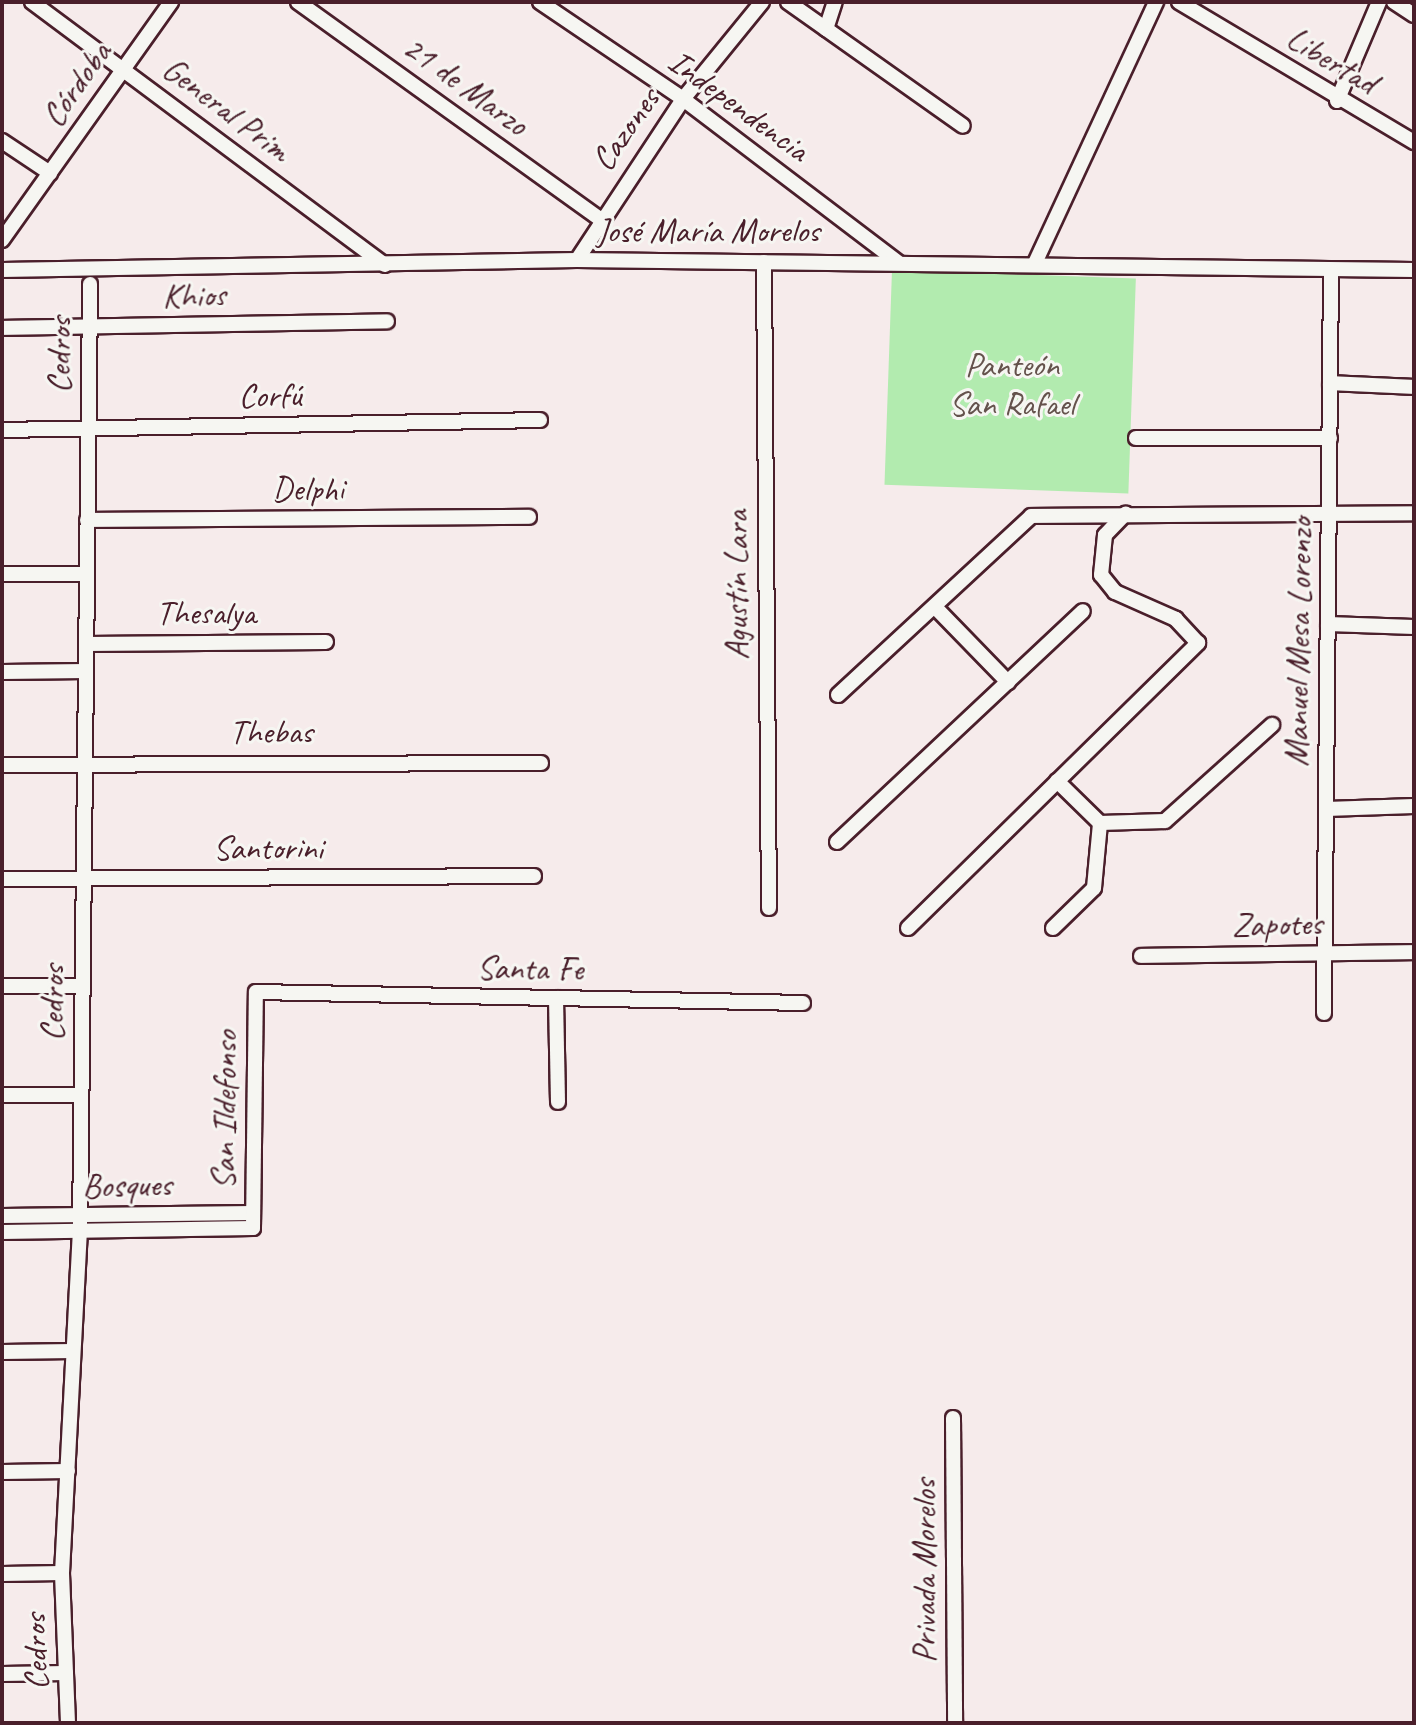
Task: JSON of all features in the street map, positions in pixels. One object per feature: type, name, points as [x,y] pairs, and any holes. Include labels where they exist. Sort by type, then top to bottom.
[{"type":"street","name":"General Prim","points":[[32,2],[385,265]]},
{"type":"street","name":"Córdoba","points":[[2,240],[171,2]]},
{"type":"street","name":"21 de Marzo","points":[[298,2],[599,218]]},
{"type":"street","name":"Independencia","points":[[540,2],[683,99],[899,262]]},
{"type":"street","name":"Cazones","points":[[577,260],[599,218],[683,99],[762,2]]},
{"type":"street","points":[[788,2],[963,126]]},
{"type":"street","points":[[826,29],[835,2]]},
{"type":"street","points":[[1035,263],[1156,2]]},
{"type":"street","name":"Libertad","points":[[1179,2],[1337,101],[1414,142]]},
{"type":"street","points":[[1337,101],[1379,2]]},
{"type":"street","points":[[1394,2],[1414,15]]},
{"type":"street","points":[[2,141],[50,173]]},
{"type":"street","name":"José María Morelos","points":[[2,270],[577,260],[1035,263],[1331,271],[1414,270]]},
{"type":"street","name":"Agustín Lara","points":[[764,262],[769,908]]},
{"type":"street","name":"Manuel Mesa Lorenzo","points":[[1324,1013],[1331,271]]},
{"type":"street","name":"Cedros","points":[[68,1723],[62,1573],[80,1224],[90,284]]},
{"type":"street","name":"Khios","points":[[2,328],[387,321]]},
{"type":"street","points":[[1330,383],[1414,387]]},
{"type":"street","name":"Corfú","points":[[2,430],[540,420]]},
{"type":"street","points":[[1136,438],[1330,438]]},
{"type":"street","points":[[838,695],[1031,516],[1329,511],[1414,513]]},
{"type":"street","points":[[908,928],[1198,643],[1176,619],[1115,592],[1101,575],[1105,535],[1126,513]]},
{"type":"street","name":"Delphi","points":[[87,520],[529,517]]},
{"type":"street","points":[[2,574],[87,574]]},
{"type":"street","points":[[935,607],[1008,682]]},
{"type":"street","points":[[837,842],[1083,611]]},
{"type":"street","points":[[1328,624],[1414,627]]},
{"type":"street","name":"Thesalya","points":[[86,644],[326,642]]},
{"type":"street","points":[[2,672],[86,671]]},
{"type":"street","points":[[1057,781],[1100,823],[1165,821],[1272,725]]},
{"type":"street","name":"Thebas","points":[[2,765],[85,761],[541,763]]},
{"type":"street","points":[[1326,809],[1414,806]]},
{"type":"street","points":[[1053,928],[1094,888],[1100,823]]},
{"type":"street","name":"Santorini","points":[[2,879],[534,876]]},
{"type":"street","name":"Zapotes","points":[[1141,956],[1414,952]]},
{"type":"street","points":[[2,986],[82,986]]},
{"type":"street","name":"Santa Fe","points":[[256,992],[803,1003]]},
{"type":"street","name":"San Ildefonso","points":[[253,1221],[256,992]]},
{"type":"street","points":[[556,998],[558,1102]]},
{"type":"street","points":[[2,1095],[81,1095]]},
{"type":"street","name":"Bosques","points":[[2,1216],[80,1224]]},
{"type":"street","name":"Bosques","points":[[2,1232],[80,1224],[253,1221]]},
{"type":"street","points":[[2,1352],[73,1351]]},
{"type":"street","name":"Privada Morelos","points":[[953,1418],[955,1723]]},
{"type":"street","points":[[2,1472],[68,1471]]},
{"type":"street","points":[[2,1574],[62,1573]]},
{"type":"street","points":[[2,1674],[66,1673]]},
{"type":"green space","name":"Panteón San Rafael","points":[[892,270],[1136,279],[1128,493],[884,485]]}]
